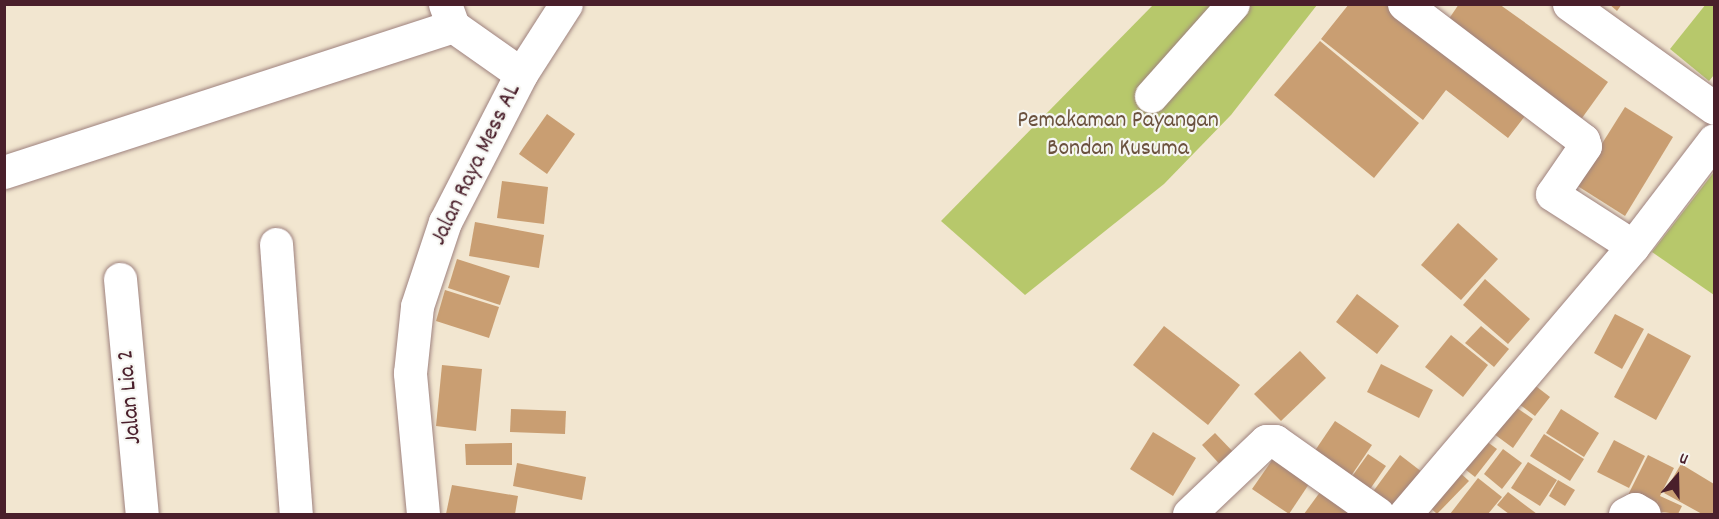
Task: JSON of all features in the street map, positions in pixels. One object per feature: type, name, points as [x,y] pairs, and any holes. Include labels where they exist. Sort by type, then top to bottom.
[{"type":"street","name":"Jalan Raya Mess AL","points":[[423,514],[410,373],[417,306],[445,222],[521,74],[566,4]]},
{"type":"street","points":[[1151,96],[1233,4]]},
{"type":"street","points":[[1404,4],[1583,140],[1585,146],[1552,194],[1632,246]]},
{"type":"street","points":[[1569,4],[1714,108]]},
{"type":"street","points":[[4,172],[449,16],[521,74]]},
{"type":"street","points":[[1189,514],[1266,441],[1275,441],[1402,513],[1632,246],[1714,140]]},
{"type":"street","points":[[276,244],[296,514]]},
{"type":"street","name":"Jalan Lia 2","points":[[120,279],[142,514]]},
{"type":"street","points":[[1625,514],[1635,509],[1644,514]]},
{"type":"green space","points":[[1706,4],[1714,5],[1714,75],[1709,81],[1670,49]]},
{"type":"green space","name":"Pemakaman Payangan Bondan Kusuma","points":[[1153,5],[1317,5],[1231,115],[1164,184],[1025,295],[941,221]]},
{"type":"green space","points":[[1714,172],[1714,295],[1652,252]]},
{"type":"building","points":[[1349,4],[1385,4],[1525,116],[1508,138],[1446,90],[1423,120],[1321,39]]},
{"type":"building","points":[[1459,4],[1499,4],[1608,82],[1577,125],[1442,29]]},
{"type":"building","points":[[1609,4],[1622,4],[1617,11]]},
{"type":"building","points":[[1320,41],[1419,123],[1374,178],[1274,95]]},
{"type":"building","points":[[1625,107],[1673,137],[1625,216],[1576,185]]},
{"type":"building","points":[[547,114],[575,134],[547,174],[519,154]]},
{"type":"building","points":[[502,181],[548,187],[544,224],[497,218]]},
{"type":"building","points":[[475,222],[544,235],[539,268],[469,256]]},
{"type":"building","points":[[1458,223],[1498,259],[1461,300],[1421,265]]},
{"type":"building","points":[[457,259],[510,276],[500,305],[448,288]]},
{"type":"building","points":[[1485,279],[1530,319],[1508,344],[1463,305]]},
{"type":"building","points":[[445,290],[499,307],[489,338],[436,321]]},
{"type":"building","points":[[1357,294],[1399,326],[1377,354],[1336,322]]},
{"type":"building","points":[[1615,314],[1644,329],[1622,369],[1594,353]]},
{"type":"building","points":[[1164,326],[1240,385],[1208,425],[1133,365]]},
{"type":"building","points":[[1481,326],[1509,349],[1494,367],[1465,343]]},
{"type":"building","points":[[1648,333],[1691,356],[1656,420],[1614,397]]},
{"type":"building","points":[[1451,335],[1488,365],[1463,397],[1425,367]]},
{"type":"building","points":[[1300,351],[1326,378],[1281,421],[1254,394]]},
{"type":"building","points":[[1381,364],[1433,390],[1419,418],[1367,392]]},
{"type":"building","points":[[442,365],[482,369],[476,431],[436,426]]},
{"type":"building","points":[[1528,380],[1550,397],[1535,416],[1512,399]]},
{"type":"building","points":[[1510,403],[1533,419],[1513,448],[1490,431]]},
{"type":"building","points":[[511,409],[566,411],[565,434],[510,432]]},
{"type":"building","points":[[1561,409],[1599,433],[1584,457],[1546,433]]},
{"type":"building","points":[[1335,421],[1372,445],[1349,479],[1312,455]]},
{"type":"building","points":[[1153,432],[1196,458],[1173,496],[1130,469]]},
{"type":"building","points":[[1215,433],[1239,458],[1225,470],[1202,445]]},
{"type":"building","points":[[1544,434],[1584,459],[1570,481],[1530,456]]},
{"type":"building","points":[[1482,438],[1497,449],[1475,477],[1461,466]]},
{"type":"building","points":[[1614,440],[1645,456],[1629,488],[1597,472]]},
{"type":"building","points":[[512,443],[512,465],[466,465],[465,444]]},
{"type":"building","points":[[1503,449],[1522,463],[1502,489],[1484,474]]},
{"type":"building","points":[[1368,454],[1386,466],[1366,495],[1348,482]]},
{"type":"building","points":[[1400,455],[1422,472],[1394,509],[1372,493]]},
{"type":"building","points":[[1648,455],[1674,468],[1660,496],[1682,506],[1678,514],[1654,511],[1658,500],[1652,512],[1626,499]]},
{"type":"building","points":[[1275,456],[1311,481],[1289,514],[1252,489]]},
{"type":"building","points":[[1528,462],[1557,480],[1540,506],[1511,488]]},
{"type":"building","points":[[517,463],[586,477],[582,500],[513,486]]},
{"type":"building","points":[[1681,464],[1714,484],[1714,514],[1702,514],[1664,493]]},
{"type":"building","points":[[1456,469],[1469,481],[1437,514],[1425,503]]},
{"type":"building","points":[[1478,478],[1502,497],[1488,514],[1450,514]]},
{"type":"building","points":[[1558,480],[1575,490],[1565,506],[1549,496]]},
{"type":"building","points":[[452,485],[518,496],[515,514],[446,514]]},
{"type":"building","points":[[1323,488],[1363,514],[1304,514]]},
{"type":"building","points":[[1508,492],[1537,514],[1509,514],[1497,505]]}]
